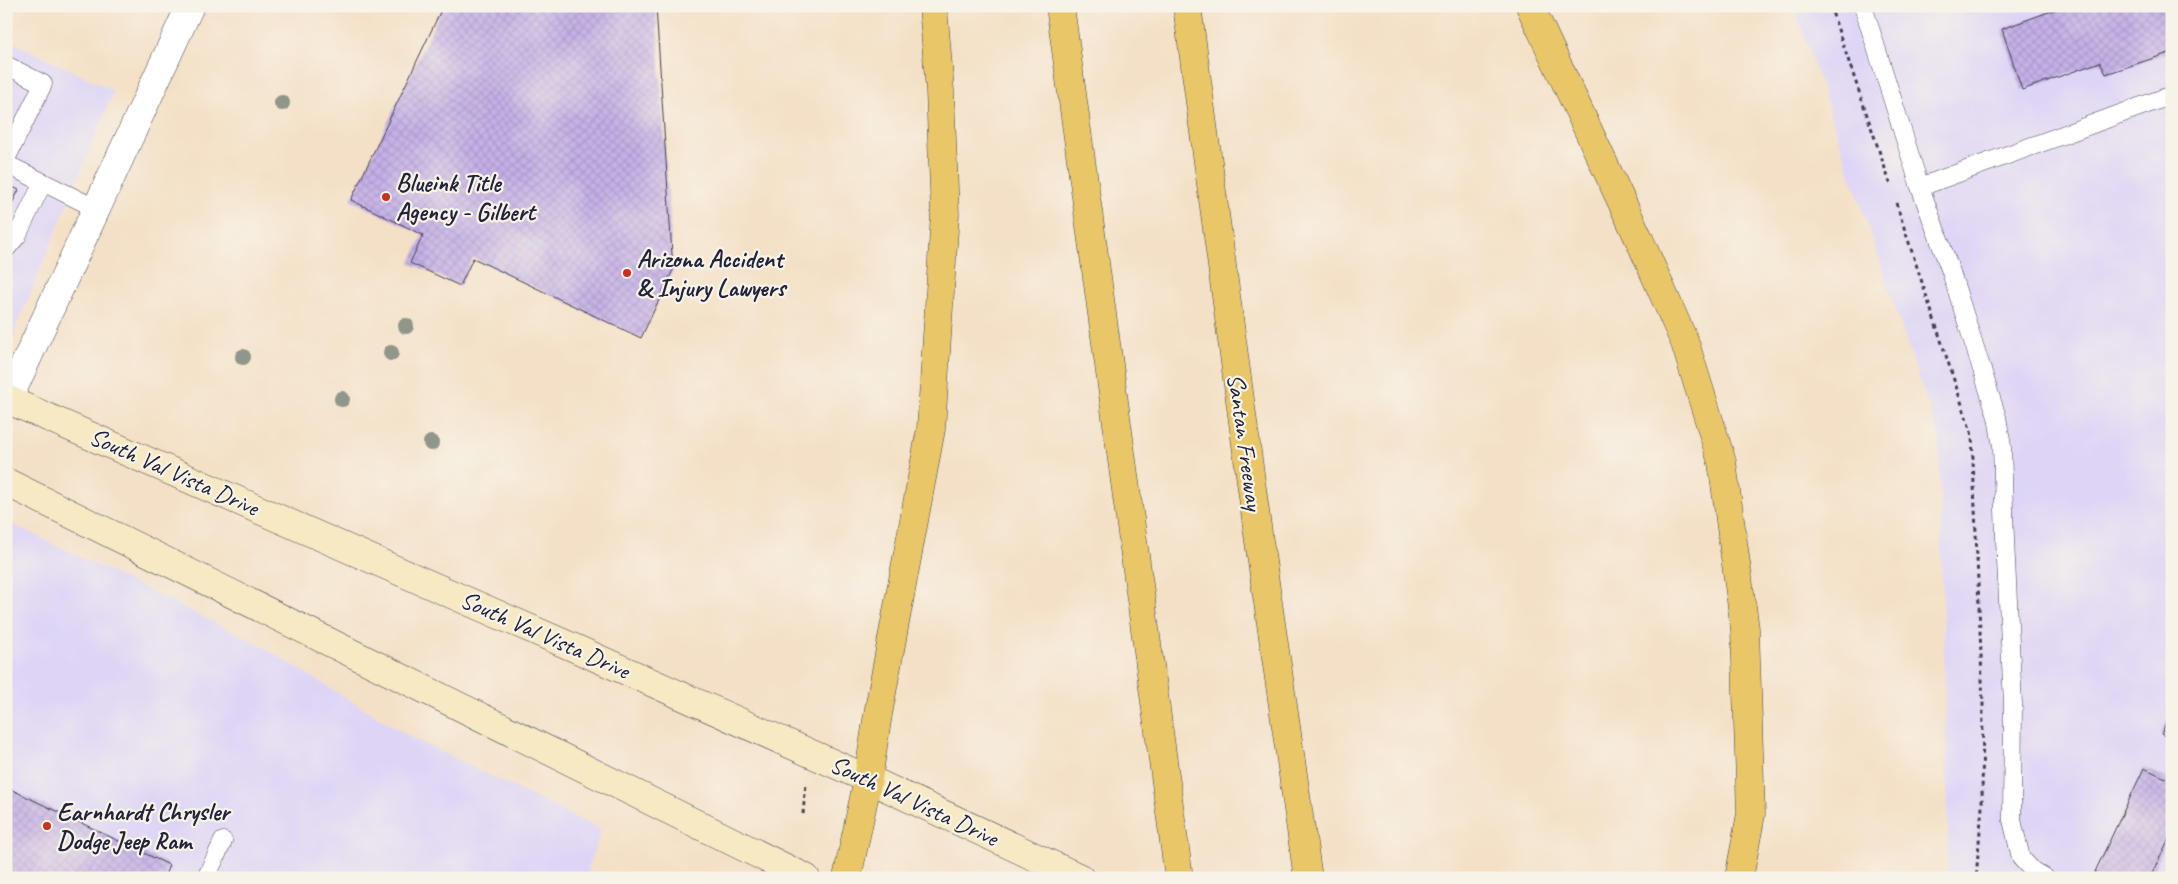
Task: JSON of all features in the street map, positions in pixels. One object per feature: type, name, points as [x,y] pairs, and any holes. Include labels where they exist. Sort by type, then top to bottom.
[{"type":"highway","points":[[847,878],[868,779],[878,714],[932,429],[945,214],[940,91],[933,6]]},
{"type":"highway","points":[[1060,6],[1179,878]]},
{"type":"highway","name":"Santan Freeway","points":[[1187,6],[1256,521],[1308,878]]},
{"type":"highway","points":[[1530,6],[1640,240],[1685,343],[1722,462],[1746,629],[1751,814],[1739,878]]},
{"type":"main road","name":"South Val Vista Drive","points":[[7,399],[868,779],[1080,878]]},
{"type":"main road","points":[[6,482],[806,878]]},
{"type":"street","points":[[7,399],[190,6]]},
{"type":"lane","points":[[1862,6],[1920,186],[1951,272],[1996,417],[2002,446],[2013,704],[2012,820],[2021,858],[2033,871],[2045,878]]},
{"type":"lane","points":[[6,65],[43,84],[6,159]]},
{"type":"lane","points":[[1920,186],[2172,95]]},
{"type":"lane","points":[[6,164],[97,209]]},
{"type":"lane","points":[[6,249],[17,236],[43,182]]},
{"type":"lane","points":[[206,878],[223,841]]},
{"type":"path","points":[[1830,6],[1890,184]]},
{"type":"path","points":[[1896,202],[1972,435],[1983,704],[1982,807],[1976,878]]},
{"type":"path","points":[[803,814],[807,778]]},
{"type":"shaded area","points":[[1794,6],[2172,6],[2172,878],[1947,878],[1948,824],[1939,438]]},
{"type":"shaded area","points":[[6,39],[114,91],[6,352]]},
{"type":"shaded area","points":[[6,521],[258,644],[409,736],[601,830],[588,867],[592,878],[6,878]]},
{"type":"building","points":[[443,6],[656,6],[673,270],[641,338],[473,258],[460,286],[410,263],[423,235],[351,200]]},
{"type":"building","points":[[2065,6],[2172,6],[2172,52],[2106,74],[2100,62],[2022,90],[2002,29]]},
{"type":"building","points":[[6,184],[19,190],[6,215]]},
{"type":"building","points":[[2172,711],[2172,739],[2161,734]]},
{"type":"building","points":[[2144,768],[2172,781],[2172,832],[2150,878],[2097,878],[2093,876]]},
{"type":"building","name":"Earnhardt Chrysler Dodge Jeep Ram","points":[[6,787],[169,865],[164,878],[6,878]]},
{"type":"place","name":"Blueink Title Agency - Gilbert","points":[[386,197]]},
{"type":"place","name":"Arizona Accident & Injury Lawyers","points":[[627,273]]},
{"type":"place","name":"Earnhardt Chrysler Dodge Jeep Ram","points":[[47,826]]}]
